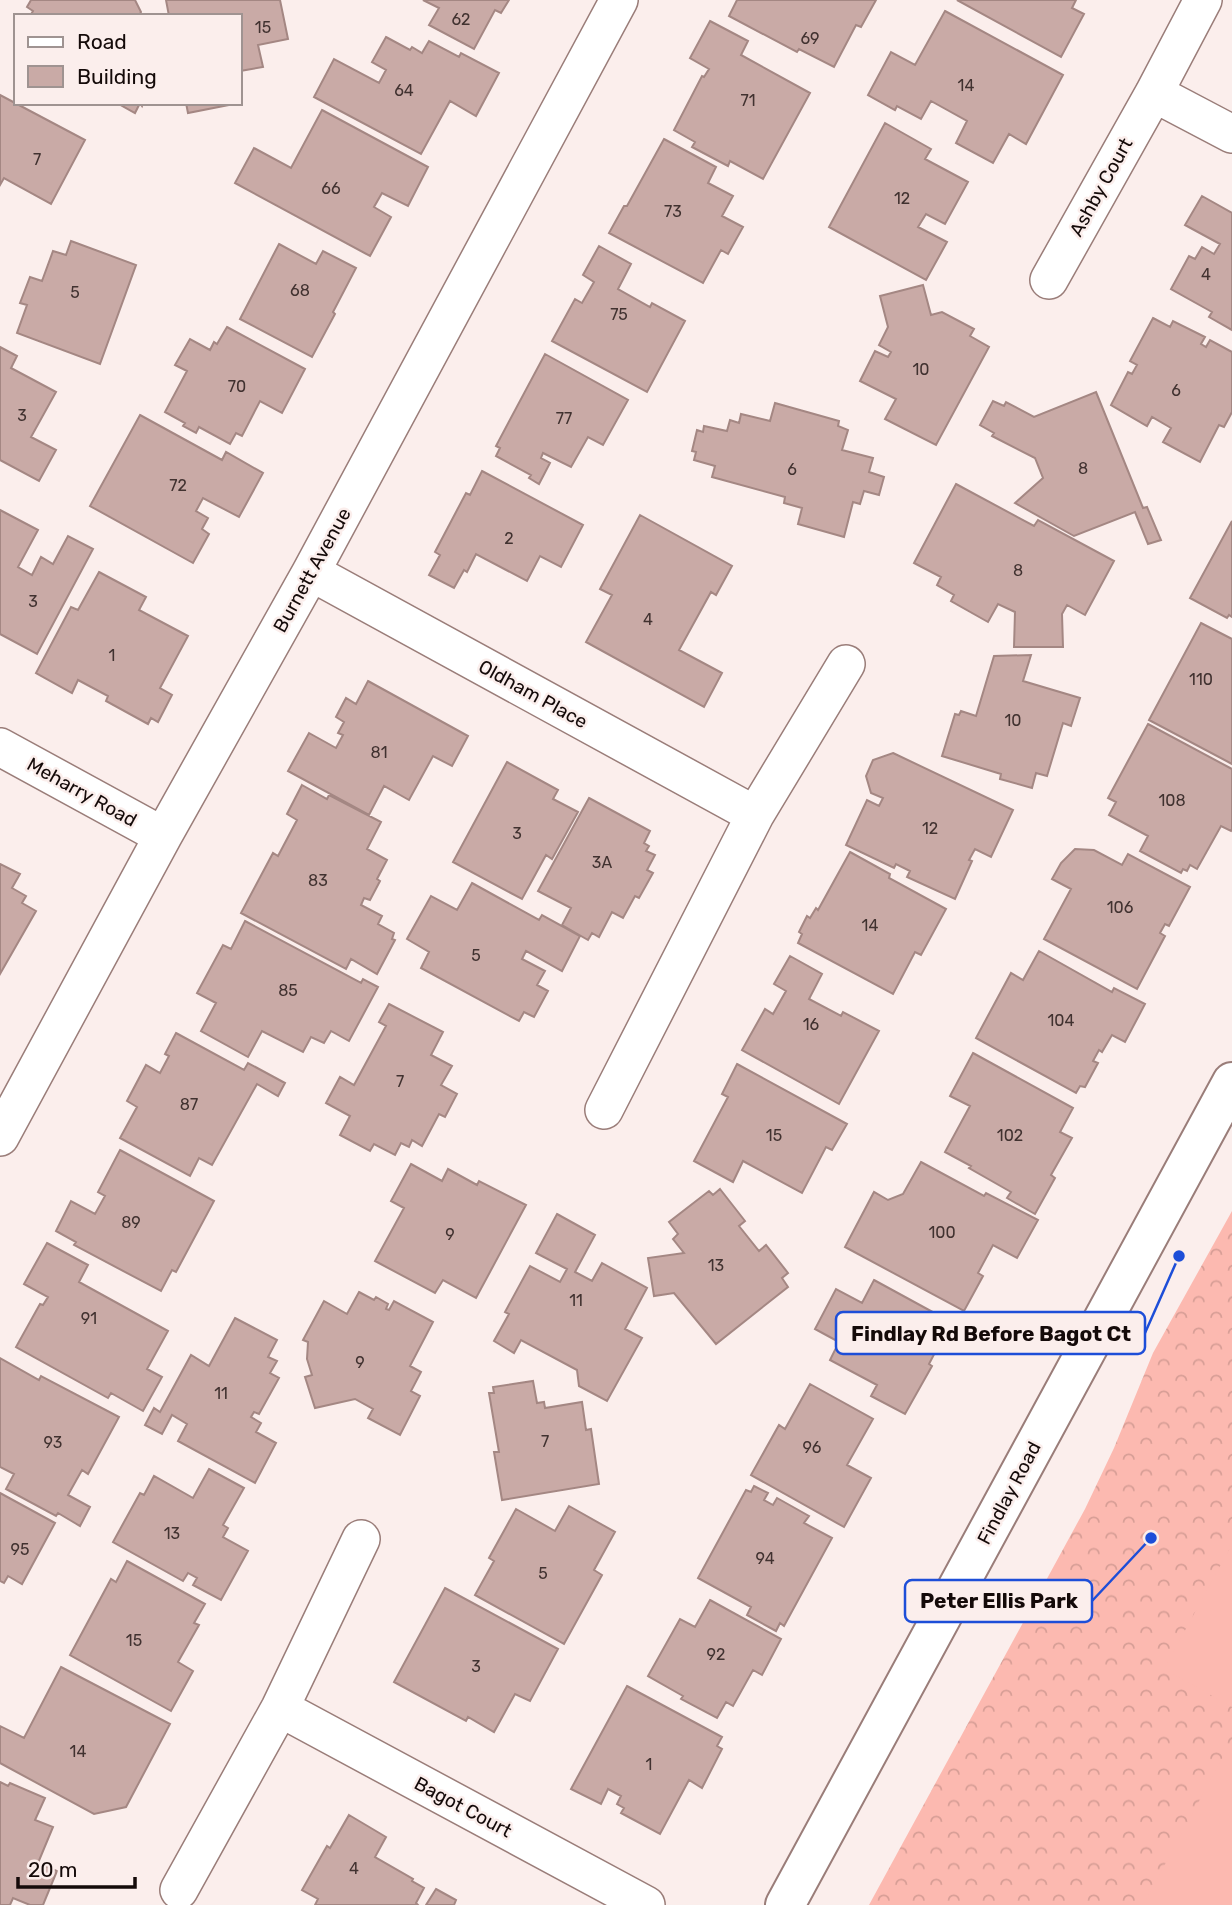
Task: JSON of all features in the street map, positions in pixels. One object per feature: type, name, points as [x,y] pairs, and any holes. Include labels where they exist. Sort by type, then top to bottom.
[{"type":"main road","name":"Findlay Road","points":[[785,1905],[1232,1082]]},
{"type":"street","name":"Burnett Avenue","points":[[0,1137],[163,836],[311,572],[619,0]]},
{"type":"street","name":"Ashby Court","points":[[1049,280],[1203,0]]},
{"type":"street","points":[[1154,93],[1232,134]]},
{"type":"street","name":"Oldham Place","points":[[311,572],[755,815]]},
{"type":"street","points":[[604,1110],[755,815],[846,664]]},
{"type":"street","name":"Meharry Road","points":[[0,747],[163,836]]},
{"type":"street","points":[[179,1890],[280,1708],[361,1539]]},
{"type":"street","name":"Bagot Court","points":[[280,1708],[646,1905]]},
{"type":"green space","points":[[1232,1211],[1232,1905],[869,1905],[1085,1509],[1114,1448],[1153,1353]]},
{"type":"green space","points":[[1232,1544],[1232,1707],[1164,1669]]},
{"type":"green space","points":[[1232,1740],[1232,1905],[1143,1905]]},
{"type":"building","points":[[31,0],[135,0],[141,12],[31,14],[33,11],[27,7]]},
{"type":"building","points":[[166,0],[280,0],[288,39],[258,45],[263,67],[242,71],[242,14],[169,14]]},
{"type":"building","points":[[423,0],[509,0],[501,13],[495,10],[474,49],[429,25],[439,8]]},
{"type":"building","points":[[737,0],[876,0],[861,27],[856,25],[834,67],[799,49],[797,52],[729,16]]},
{"type":"building","points":[[957,0],[1076,0],[1072,8],[1084,14],[1061,57]]},
{"type":"building","points":[[945,11],[1063,75],[1026,144],[1009,134],[993,163],[956,143],[967,121],[931,101],[921,119],[897,106],[895,110],[868,95],[891,52],[915,65]]},
{"type":"building","points":[[710,21],[748,41],[741,55],[810,93],[763,179],[730,161],[728,166],[692,147],[695,142],[674,130],[702,76],[704,77],[709,69],[690,58]]},
{"type":"building","points":[[386,37],[410,50],[412,47],[422,53],[429,41],[459,57],[461,53],[499,73],[476,116],[450,101],[421,154],[314,97],[334,59],[379,83],[386,70],[372,62]]},
{"type":"building","points":[[0,95],[14,102],[14,105],[19,105],[85,140],[51,204],[4,178],[0,185]]},
{"type":"building","points":[[121,105],[139,105],[135,113]]},
{"type":"building","points":[[186,105],[229,105],[188,113]]},
{"type":"building","points":[[322,110],[428,167],[408,206],[382,193],[374,207],[391,217],[370,256],[235,183],[254,148],[291,168]]},
{"type":"building","points":[[885,123],[931,149],[925,159],[968,182],[945,224],[926,214],[918,227],[947,242],[926,280],[829,227]]},
{"type":"building","points":[[664,139],[716,167],[708,183],[733,196],[722,216],[743,227],[728,254],[721,250],[703,283],[609,233]]},
{"type":"building","points":[[1202,196],[1232,213],[1232,330],[1209,317],[1212,312],[1171,289],[1189,256],[1195,259],[1202,247],[1214,254],[1220,244],[1185,225]]},
{"type":"building","points":[[71,241],[136,265],[100,364],[17,333],[27,305],[20,303],[30,277],[42,281],[53,251],[66,255]]},
{"type":"building","points":[[279,244],[316,264],[323,251],[356,268],[312,357],[240,319]]},
{"type":"building","points":[[599,246],[631,264],[618,289],[650,307],[652,303],[685,321],[647,392],[552,341],[575,299],[582,303],[594,282],[583,275]]},
{"type":"building","points":[[923,285],[931,315],[942,312],[974,329],[970,336],[989,347],[936,445],[885,419],[896,399],[860,381],[875,351],[888,357],[891,352],[879,345],[888,327],[880,296]]},
{"type":"building","points":[[1153,318],[1170,327],[1173,321],[1205,337],[1201,344],[1206,347],[1210,340],[1232,352],[1232,412],[1224,427],[1219,425],[1200,462],[1163,442],[1171,428],[1152,417],[1147,426],[1111,405],[1128,372],[1132,374],[1137,365],[1130,361]]},
{"type":"building","points":[[227,327],[305,369],[282,413],[260,401],[242,436],[236,433],[230,444],[199,427],[196,433],[183,426],[185,423],[165,412],[187,371],[175,365],[190,339],[210,350]]},
{"type":"building","points":[[0,347],[17,356],[11,368],[56,392],[31,437],[56,450],[39,481],[0,460]]},
{"type":"building","points":[[545,354],[628,400],[603,445],[588,437],[571,467],[543,453],[541,458],[550,463],[539,484],[529,478],[531,475],[496,456],[500,448],[496,446]]},
{"type":"building","points":[[1096,392],[1143,508],[1147,507],[1161,540],[1148,544],[1135,512],[1074,536],[1015,503],[1043,478],[1035,458],[992,436],[994,433],[980,425],[993,401],[1004,406],[1006,402],[1034,417]]},
{"type":"building","points":[[775,403],[839,421],[838,426],[848,430],[842,450],[873,458],[869,472],[884,477],[879,495],[864,491],[860,504],[853,502],[844,537],[798,524],[802,508],[784,503],[785,497],[712,477],[715,466],[694,460],[696,452],[692,451],[697,430],[703,432],[704,426],[727,431],[730,420],[739,423],[741,414],[770,421]]},
{"type":"building","points":[[140,415],[222,460],[226,452],[263,473],[239,517],[203,498],[196,511],[208,518],[202,529],[209,534],[193,563],[90,506]]},
{"type":"building","points":[[482,471],[583,525],[561,567],[540,556],[527,581],[476,554],[467,572],[464,570],[454,588],[429,575],[440,555],[435,552],[466,493],[470,495]]},
{"type":"building","points":[[956,484],[1034,526],[1038,520],[1114,561],[1085,615],[1067,605],[1062,614],[1063,647],[1014,647],[1015,612],[998,604],[988,622],[951,601],[954,595],[937,585],[941,577],[914,563]]},
{"type":"building","points":[[0,510],[38,530],[18,567],[32,575],[41,557],[53,564],[68,536],[93,549],[37,654],[0,634]]},
{"type":"building","points":[[640,515],[732,566],[716,595],[711,592],[679,650],[722,673],[704,707],[586,642],[612,595],[600,589]]},
{"type":"building","points":[[1232,521],[1232,617],[1229,615],[1227,618],[1190,598]]},
{"type":"building","points":[[99,572],[146,597],[139,610],[188,636],[160,688],[172,695],[158,722],[151,718],[148,724],[106,701],[108,696],[78,680],[72,693],[36,673],[71,607],[78,610]]},
{"type":"building","points":[[1201,623],[1232,639],[1232,764],[1149,720]]},
{"type":"building","points":[[1031,655],[1023,681],[1080,698],[1071,726],[1063,723],[1047,776],[1036,773],[1032,788],[1000,779],[1001,774],[942,756],[955,714],[959,715],[961,711],[976,716],[994,656]]},
{"type":"building","points":[[368,681],[468,736],[452,766],[433,756],[409,800],[384,786],[369,815],[288,771],[309,733],[336,748],[343,735],[338,733],[344,722],[336,717],[346,698],[356,704]]},
{"type":"building","points":[[1148,724],[1232,769],[1232,829],[1231,831],[1221,826],[1197,869],[1190,865],[1187,871],[1183,869],[1181,873],[1140,851],[1148,836],[1109,815],[1116,802],[1108,798]]},
{"type":"building","points":[[893,753],[1013,810],[991,857],[975,849],[955,899],[907,877],[910,871],[896,864],[894,868],[846,845],[867,800],[879,806],[883,798],[871,793],[866,776],[873,760]]},
{"type":"building","points":[[507,762],[558,790],[553,799],[578,812],[552,859],[546,855],[522,899],[453,862]]},
{"type":"building","points":[[302,785],[327,799],[329,795],[381,822],[367,849],[387,860],[370,900],[364,898],[361,905],[382,916],[378,924],[394,933],[392,939],[395,940],[377,974],[351,959],[346,969],[241,913],[273,853],[278,856],[297,820],[287,814]]},
{"type":"building","points":[[589,798],[650,831],[644,843],[649,846],[646,851],[655,855],[647,870],[653,873],[639,898],[635,896],[623,918],[612,912],[599,937],[592,933],[588,940],[562,925],[571,908],[538,891]]},
{"type":"building","points":[[1075,849],[1094,850],[1122,865],[1128,854],[1190,887],[1169,926],[1165,924],[1160,933],[1165,936],[1137,989],[1044,939],[1071,889],[1052,879],[1061,863]]},
{"type":"building","points":[[850,852],[890,874],[889,878],[946,909],[921,955],[915,952],[893,994],[798,943],[802,934],[799,932],[807,916],[810,918],[816,908],[818,910]]},
{"type":"building","points":[[0,864],[20,874],[12,888],[26,896],[22,903],[36,911],[0,974]]},
{"type":"building","points":[[472,883],[539,920],[542,915],[580,936],[562,971],[526,951],[522,959],[545,971],[537,985],[548,991],[534,1017],[524,1012],[519,1021],[421,968],[429,952],[407,939],[431,896],[457,910]]},
{"type":"building","points":[[245,921],[361,983],[363,979],[378,987],[349,1041],[331,1031],[324,1043],[311,1037],[303,1052],[262,1031],[248,1057],[201,1031],[216,1003],[197,993],[223,945],[231,949]]},
{"type":"building","points":[[1039,951],[1112,992],[1114,988],[1145,1004],[1125,1042],[1112,1035],[1102,1052],[1099,1050],[1093,1061],[1098,1063],[1085,1087],[1080,1086],[1076,1093],[976,1038],[1011,973],[1023,980]]},
{"type":"building","points":[[790,956],[822,974],[809,999],[841,1016],[843,1012],[879,1031],[839,1104],[742,1050],[765,1009],[773,1014],[786,991],[774,984]]},
{"type":"building","points":[[389,1004],[443,1032],[431,1055],[452,1066],[441,1085],[457,1094],[445,1117],[439,1114],[422,1146],[412,1140],[409,1147],[401,1143],[395,1155],[374,1144],[370,1151],[340,1135],[350,1116],[326,1103],[340,1077],[354,1085],[386,1026],[379,1022]]},
{"type":"building","points":[[176,1033],[244,1070],[248,1063],[285,1083],[278,1096],[257,1084],[212,1165],[199,1158],[190,1176],[120,1138],[137,1107],[127,1101],[146,1065],[160,1073],[169,1056],[165,1054]]},
{"type":"building","points":[[973,1053],[1073,1108],[1060,1132],[1072,1138],[1051,1175],[1055,1178],[1035,1214],[1007,1198],[1011,1192],[945,1152],[970,1106],[950,1096]]},
{"type":"building","points":[[737,1064],[847,1124],[832,1150],[826,1147],[802,1193],[743,1161],[733,1182],[694,1161],[728,1097],[722,1094]]},
{"type":"building","points":[[120,1150],[214,1201],[176,1272],[172,1270],[161,1291],[74,1245],[76,1242],[56,1231],[71,1201],[95,1214],[105,1196],[98,1192]]},
{"type":"building","points":[[921,1162],[984,1196],[986,1193],[1038,1220],[1017,1258],[993,1245],[978,1273],[983,1276],[964,1311],[845,1247],[874,1192],[888,1200],[903,1194]]},
{"type":"building","points":[[411,1164],[442,1181],[448,1169],[477,1185],[479,1181],[526,1205],[476,1298],[443,1280],[435,1293],[375,1261],[404,1208],[391,1201]]},
{"type":"building","points":[[720,1189],[745,1221],[739,1226],[759,1251],[766,1245],[788,1273],[782,1278],[788,1287],[716,1344],[674,1293],[654,1296],[648,1258],[684,1253],[673,1239],[678,1234],[669,1222],[709,1191],[713,1195]]},
{"type":"building","points":[[557,1214],[595,1235],[575,1272],[592,1281],[602,1263],[647,1288],[625,1329],[642,1338],[607,1401],[579,1386],[577,1370],[521,1340],[514,1353],[494,1341],[509,1314],[505,1312],[530,1266],[560,1282],[567,1269],[536,1253]]},
{"type":"building","points":[[47,1243],[88,1265],[79,1282],[168,1331],[147,1369],[162,1377],[143,1411],[111,1393],[108,1398],[16,1347],[40,1304],[43,1305],[48,1297],[24,1284]]},
{"type":"building","points":[[874,1280],[951,1322],[929,1364],[932,1366],[905,1414],[871,1396],[877,1385],[830,1360],[839,1342],[815,1329],[836,1289],[862,1303]]},
{"type":"building","points":[[359,1292],[388,1304],[386,1309],[389,1310],[394,1301],[433,1322],[410,1366],[421,1372],[411,1391],[420,1396],[400,1435],[368,1418],[373,1409],[355,1399],[315,1408],[305,1377],[312,1375],[307,1359],[308,1342],[303,1340],[324,1301],[347,1314]]},
{"type":"building","points":[[235,1318],[277,1340],[268,1357],[277,1361],[270,1373],[279,1378],[259,1414],[254,1412],[251,1417],[261,1423],[256,1432],[276,1443],[255,1483],[178,1441],[187,1424],[172,1415],[162,1434],[145,1425],[154,1408],[160,1412],[191,1355],[209,1366]]},
{"type":"building","points":[[0,1358],[39,1380],[41,1376],[119,1417],[88,1474],[82,1470],[68,1495],[90,1507],[80,1526],[6,1489],[14,1474],[0,1467]]},
{"type":"building","points":[[533,1381],[537,1403],[544,1402],[545,1408],[582,1402],[586,1430],[591,1429],[599,1484],[502,1500],[494,1452],[499,1452],[489,1393],[494,1393],[493,1387]]},
{"type":"building","points":[[810,1384],[873,1419],[847,1465],[871,1478],[844,1527],[751,1475],[779,1425],[785,1429]]},
{"type":"building","points":[[209,1469],[244,1488],[223,1525],[228,1528],[223,1537],[248,1551],[221,1600],[193,1585],[197,1578],[188,1573],[183,1581],[113,1542],[140,1493],[144,1495],[154,1476],[193,1498]]},
{"type":"building","points":[[754,1486],[768,1493],[764,1500],[773,1505],[777,1498],[809,1516],[804,1523],[832,1538],[784,1626],[780,1623],[776,1631],[747,1615],[751,1607],[698,1578],[746,1490],[751,1492]]},
{"type":"building","points":[[0,1493],[55,1523],[22,1584],[8,1576],[4,1583],[0,1581]]},
{"type":"building","points":[[569,1506],[615,1532],[594,1570],[602,1575],[564,1644],[475,1595],[494,1561],[489,1558],[516,1509],[555,1531]]},
{"type":"building","points":[[127,1561],[205,1604],[194,1623],[199,1625],[178,1662],[193,1671],[171,1711],[70,1655],[111,1579],[116,1582]]},
{"type":"building","points":[[445,1588],[558,1649],[530,1701],[515,1694],[494,1732],[468,1717],[466,1721],[394,1682]]},
{"type":"building","points":[[710,1600],[781,1639],[762,1675],[753,1670],[733,1706],[726,1702],[717,1718],[681,1699],[683,1696],[648,1676],[680,1619],[695,1627]]},
{"type":"building","points":[[61,1667],[170,1724],[126,1807],[94,1814],[0,1763],[0,1726],[24,1738]]},
{"type":"building","points":[[627,1686],[722,1737],[717,1746],[722,1749],[702,1788],[689,1780],[660,1834],[621,1813],[624,1808],[617,1804],[621,1796],[608,1789],[601,1804],[571,1789]]},
{"type":"building","points":[[0,1782],[8,1786],[10,1783],[45,1798],[35,1820],[53,1827],[38,1863],[57,1871],[43,1905],[30,1905],[13,1898],[10,1905],[0,1905]]},
{"type":"building","points":[[349,1815],[386,1837],[375,1857],[424,1888],[416,1903],[418,1905],[315,1905],[318,1899],[302,1890],[327,1846],[330,1848]]},
{"type":"building","points":[[436,1889],[456,1900],[454,1905],[426,1905]]},
{"type":"place","name":"Findlay Rd Before Bagot Ct","points":[[1179,1256]]},
{"type":"place","name":"Peter Ellis Park","points":[[1151,1538]]}]
